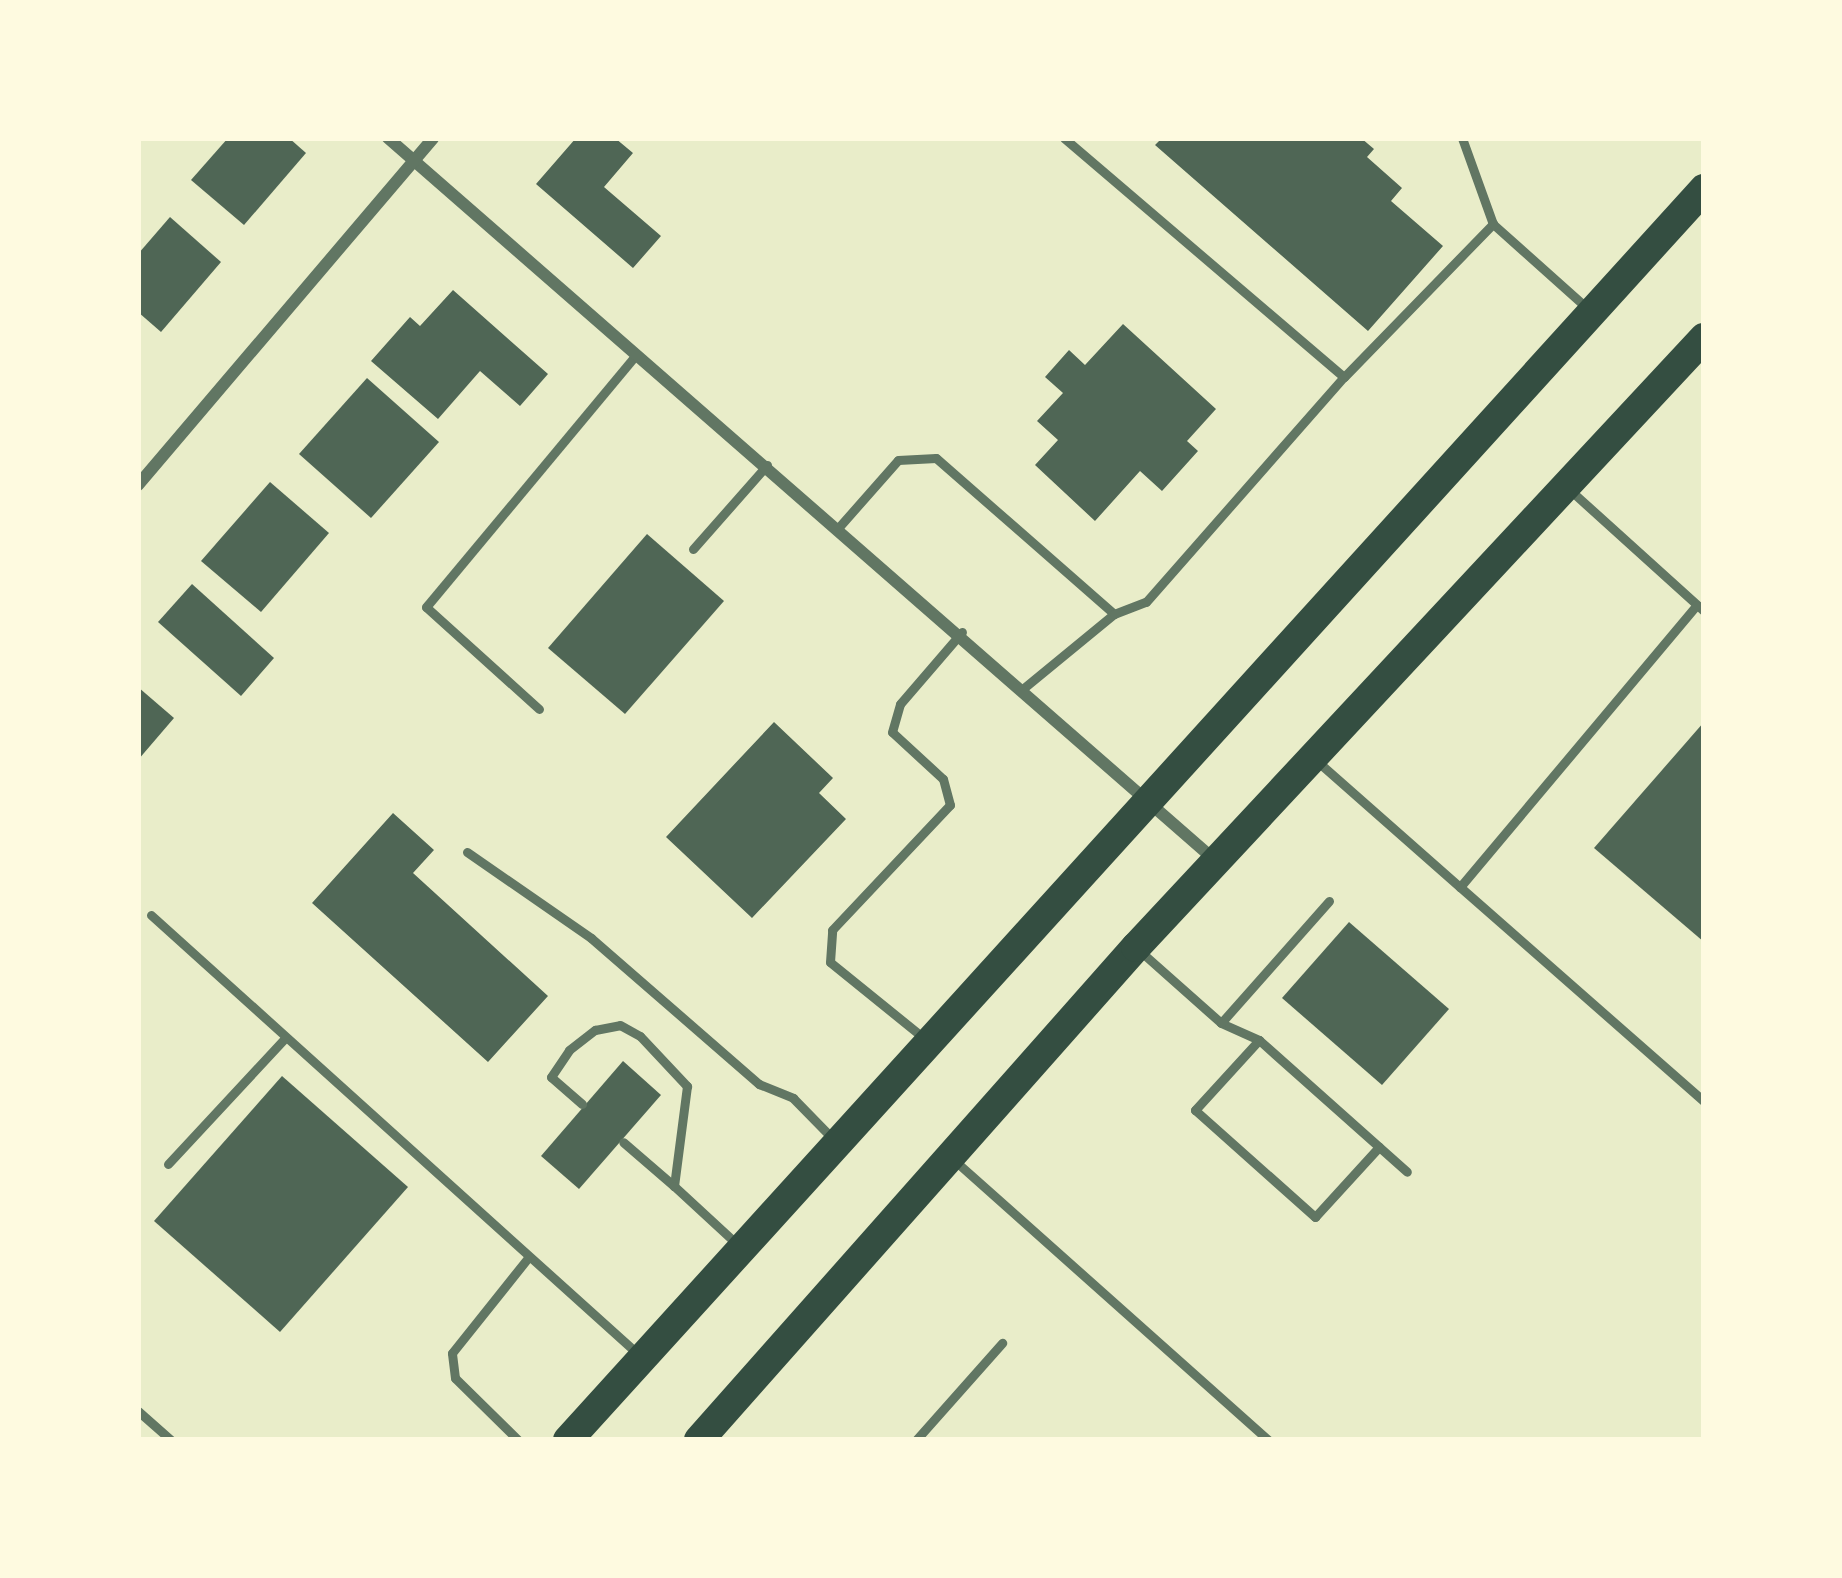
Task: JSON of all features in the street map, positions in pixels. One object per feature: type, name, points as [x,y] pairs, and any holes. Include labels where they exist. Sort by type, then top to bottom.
[{"type":"main road","points":[[568,1440],[1704,189]]},
{"type":"main road","points":[[699,1440],[1136,947],[1317,761],[1704,338]]},
{"type":"street","points":[[388,138],[1025,687],[1218,863]]},
{"type":"street","points":[[138,485],[433,138]]},
{"type":"lane","points":[[1064,138],[1344,377]]},
{"type":"lane","points":[[1462,138],[1492,224],[1592,312]]},
{"type":"lane","points":[[1025,687],[1114,614],[1146,602],[1344,377],[1492,224]]},
{"type":"lane","points":[[539,709],[426,607],[637,354]]},
{"type":"lane","points":[[839,527],[898,460],[936,458],[1114,614]]},
{"type":"lane","points":[[693,549],[766,465]]},
{"type":"lane","points":[[1460,887],[1700,608],[1566,486]]},
{"type":"lane","points":[[930,1043],[830,962],[832,930],[950,805],[943,778],[892,732],[900,704],[962,632]]},
{"type":"lane","points":[[1317,761],[1704,1101]]},
{"type":"lane","points":[[467,851],[591,938],[759,1084],[794,1098],[838,1144]]},
{"type":"lane","points":[[1221,1023],[1329,901]]},
{"type":"lane","points":[[151,915],[527,1259],[643,1358]]},
{"type":"lane","points":[[1136,947],[1221,1023],[1259,1040],[1407,1172]]},
{"type":"lane","points":[[582,1104],[551,1078],[569,1049],[595,1030],[620,1025],[640,1036],[687,1086],[674,1186]]},
{"type":"lane","points":[[168,1164],[284,1039]]},
{"type":"lane","points":[[1259,1040],[1195,1110],[1315,1217],[1379,1147]]},
{"type":"lane","points":[[622,1142],[742,1249]]},
{"type":"lane","points":[[950,1157],[1268,1440]]},
{"type":"lane","points":[[518,1440],[455,1378],[452,1353],[527,1259]]},
{"type":"lane","points":[[916,1440],[1002,1343]]},
{"type":"lane","points":[[138,1411],[171,1440]]},
{"type":"building","points":[[228,138],[289,138],[306,153],[244,225],[191,180]]},
{"type":"building","points":[[576,138],[615,138],[633,153],[604,187],[661,236],[633,268],[536,184]]},
{"type":"building","points":[[1162,138],[1361,138],[1374,149],[1367,157],[1402,188],[1391,201],[1443,246],[1368,331],[1155,145]]},
{"type":"building","points":[[170,217],[221,262],[161,332],[138,312],[138,254]]},
{"type":"building","points":[[453,290],[548,374],[520,406],[480,371],[438,419],[371,361],[410,317],[420,326]]},
{"type":"building","points":[[1123,324],[1216,409],[1187,441],[1198,451],[1162,491],[1140,471],[1095,521],[1035,465],[1058,440],[1037,421],[1063,393],[1045,377],[1069,350],[1085,365]]},
{"type":"building","points":[[367,378],[439,442],[371,518],[299,454]]},
{"type":"building","points":[[270,482],[329,533],[261,612],[201,561]]},
{"type":"building","points":[[647,534],[724,601],[625,714],[548,648]]},
{"type":"building","points":[[192,584],[274,658],[241,696],[158,622]]},
{"type":"building","points":[[138,687],[174,718],[138,760]]},
{"type":"building","points":[[774,722],[833,778],[819,793],[846,819],[752,918],[666,837]]},
{"type":"building","points":[[1704,722],[1704,942],[1594,848]]},
{"type":"building","points":[[393,813],[434,850],[413,873],[548,996],[488,1062],[312,903]]},
{"type":"building","points":[[1349,922],[1449,1009],[1382,1085],[1282,998]]},
{"type":"building","points":[[623,1061],[661,1095],[579,1189],[541,1156]]},
{"type":"building","points":[[282,1076],[408,1187],[280,1332],[154,1221]]}]
